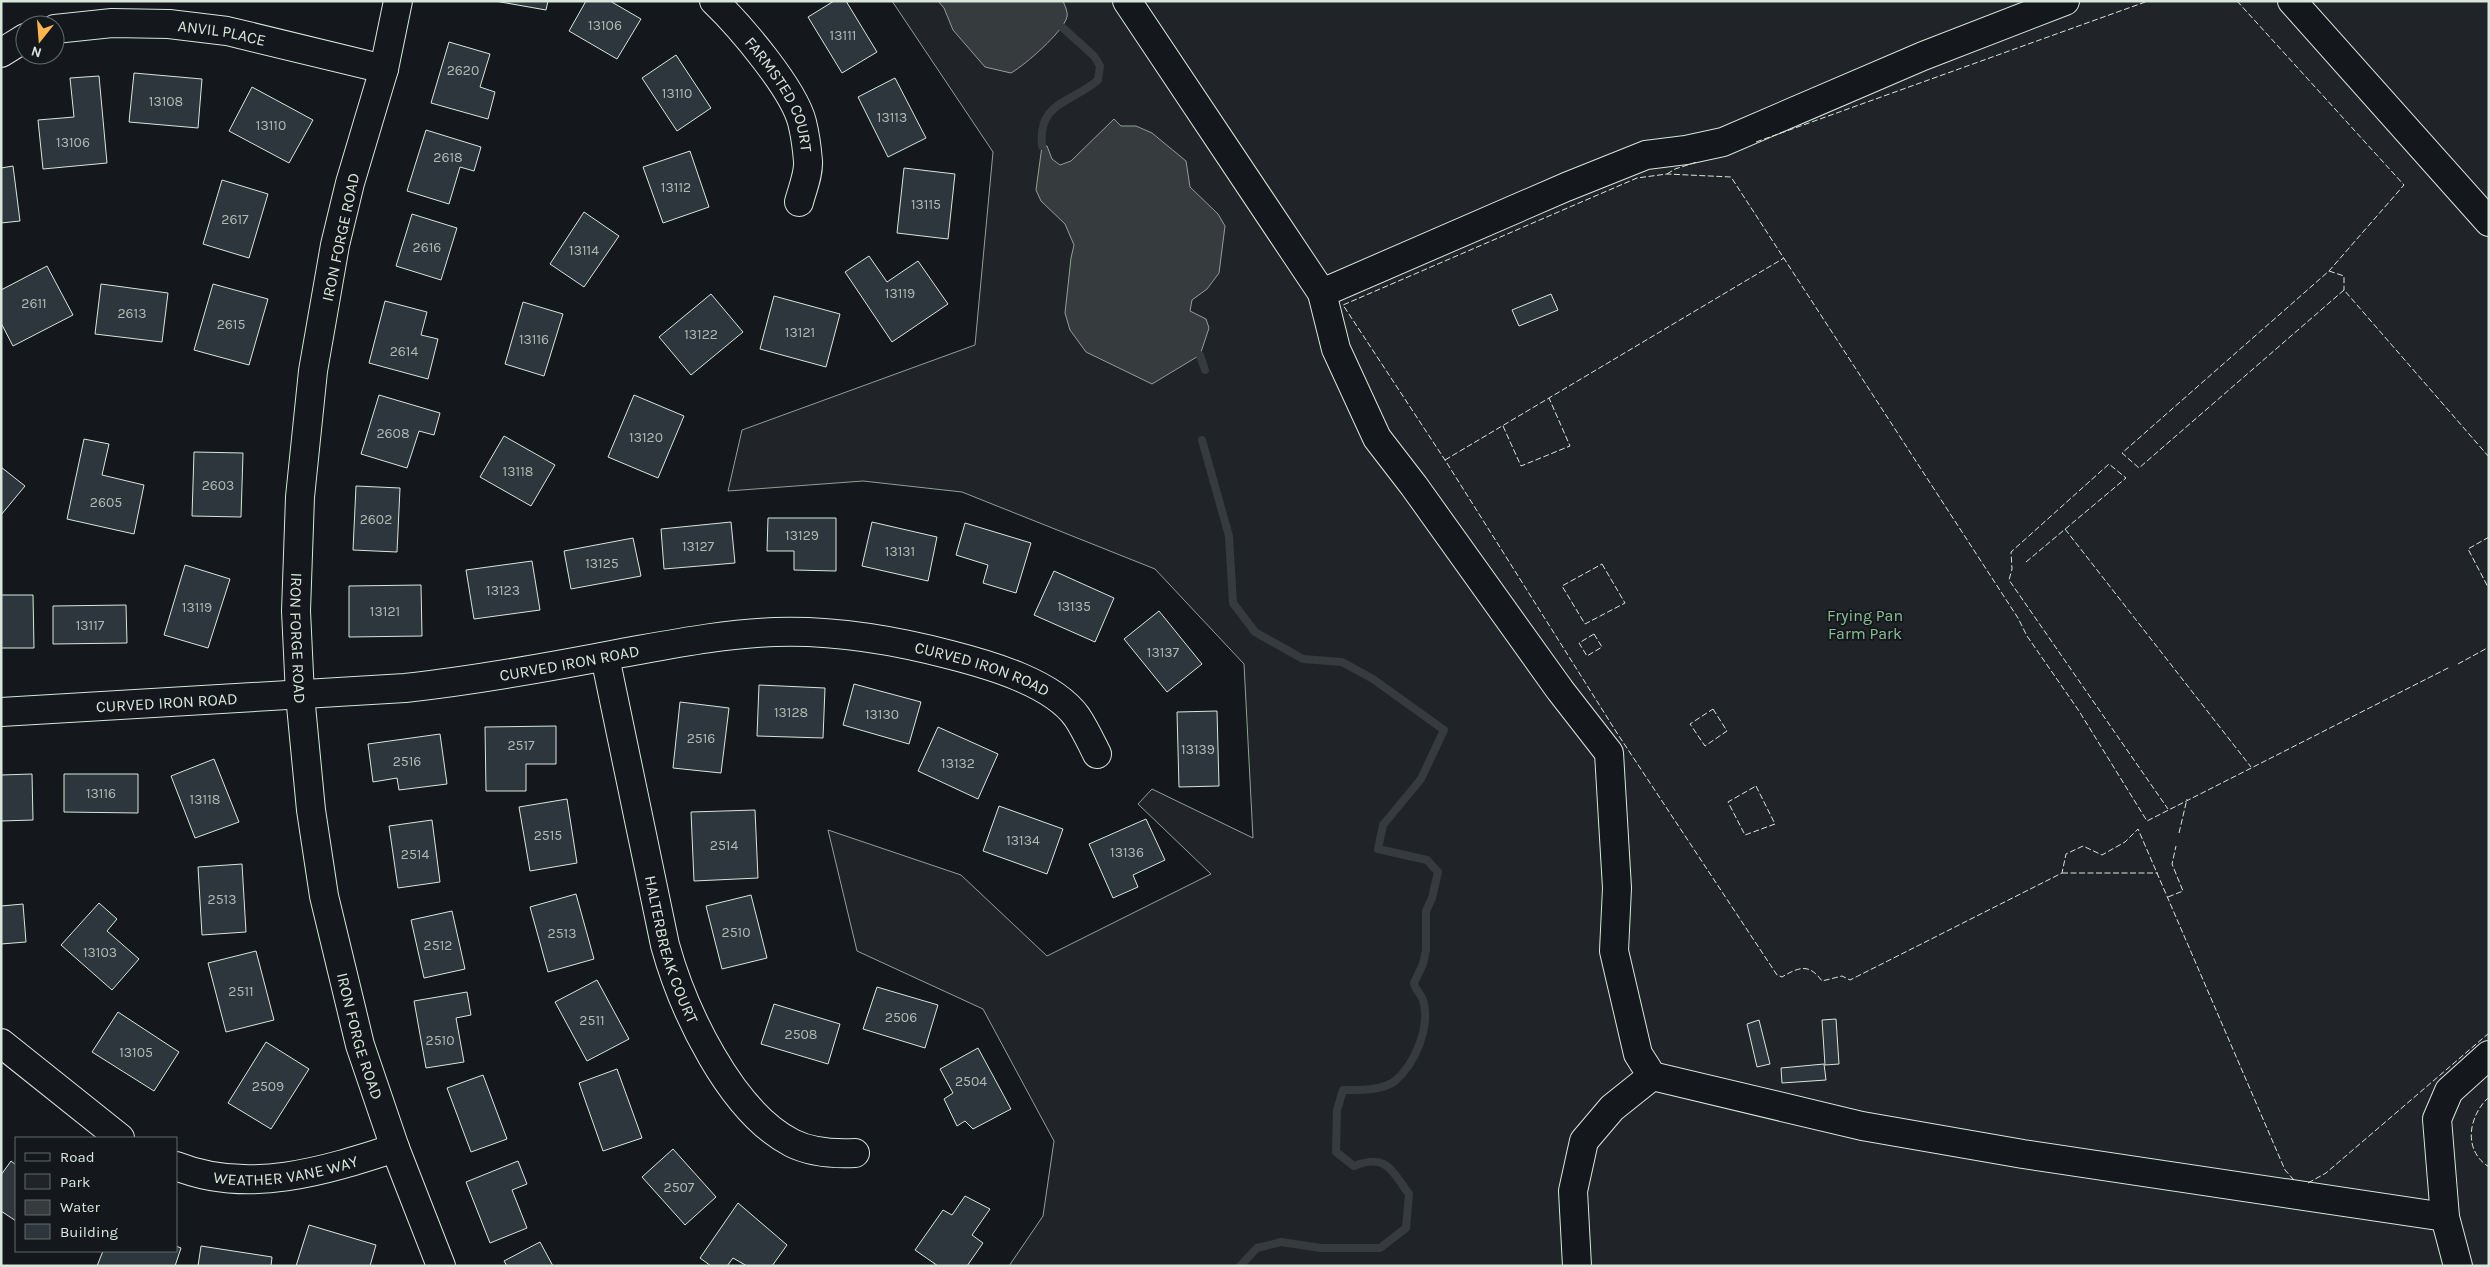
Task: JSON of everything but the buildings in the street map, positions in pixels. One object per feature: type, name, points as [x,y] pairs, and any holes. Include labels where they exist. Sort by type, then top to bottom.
[{"type":"street","name":"IRON FORGE ROAD","points":[[398,1],[384,69],[350,182],[335,245],[313,371],[300,497],[296,611],[300,695],[311,810],[324,896],[360,1045],[395,1148],[441,1266]]},
{"type":"street","name":"FARMSTED COURT","points":[[714,1],[736,23],[795,104],[802,122],[808,162],[799,202]]},
{"type":"street","points":[[1127,1],[1322,293],[1336,349],[1377,438],[1420,494],[1560,690],[1608,753],[1617,888],[1614,951],[1638,1054],[1652,1076],[1862,1126],[2023,1154],[2445,1217]]},
{"type":"street","points":[[1322,293],[1637,158],[1723,142],[1923,56],[2065,1]]},
{"type":"street","points":[[2292,1],[2489,222]]},
{"type":"street","name":"ANVIL PLACE","points":[[65,28],[112,22],[169,24],[227,31],[384,69]]},
{"type":"street","points":[[1,53],[15,44]]},
{"type":"street","name":"CURVED IRON ROAD","points":[[1,712],[405,688],[472,681],[705,638],[776,632],[846,634],[916,646],[983,663],[1044,689],[1062,701],[1077,717],[1097,754]]},
{"type":"street","name":"HALTERBREAK COURT","points":[[605,656],[665,945],[674,977],[692,1023],[726,1079],[756,1115],[775,1131],[792,1143],[812,1151],[835,1154],[855,1153]]},
{"type":"street","points":[[1,1043],[119,1137]]},
{"type":"street","points":[[2458,1266],[2445,1217],[2437,1119],[2449,1091],[2489,1055]]},
{"type":"street","points":[[1577,1266],[1573,1190],[1584,1141],[1612,1108],[1652,1076]]},
{"type":"street","name":"WEATHER VANE WAY","points":[[178,1167],[213,1177],[264,1180],[315,1172],[395,1148]]},
{"type":"green space","name":"Frying Pan Farm Park","points":[[892,1],[2489,1],[2489,1266],[1009,1266],[1043,1216],[1054,1141],[983,1009],[857,951],[828,830],[961,875],[1047,956],[1211,874],[1138,804],[1152,789],[1253,838],[1244,664],[1155,569],[962,492],[863,481],[728,491],[742,430],[975,345],[993,152]]},
{"type":"water","points":[[938,1],[1063,1],[1067,17],[1059,31],[1034,56],[1011,73],[985,67],[953,30],[944,8]]},
{"type":"water","points":[[1114,119],[1121,126],[1136,126],[1152,133],[1186,161],[1190,187],[1218,214],[1225,226],[1219,273],[1207,289],[1192,300],[1190,311],[1206,319],[1209,328],[1200,355],[1152,384],[1086,352],[1070,330],[1065,313],[1074,245],[1065,224],[1041,201],[1036,190],[1042,146],[1047,146],[1052,159],[1060,165],[1071,161]]},
{"type":"waterway","points":[[1042,146],[1042,131],[1045,120],[1051,112],[1058,105],[1098,80],[1100,66],[1094,56],[1063,28]]},
{"type":"waterway","points":[[1200,355],[1205,370]]},
{"type":"waterway","points":[[1202,440],[1229,536],[1233,603],[1255,632],[1303,659],[1342,662],[1373,679],[1444,730],[1421,779],[1383,825],[1378,849],[1427,860],[1438,872],[1432,898],[1426,911],[1426,950],[1423,964],[1414,983],[1423,1000],[1425,1010],[1425,1021],[1420,1044],[1409,1065],[1395,1081],[1384,1087],[1343,1090],[1337,1110],[1336,1152],[1354,1166],[1365,1162],[1374,1162],[1381,1163],[1392,1171],[1409,1194],[1406,1228],[1380,1248],[1321,1248],[1281,1242],[1257,1248],[1240,1266]]},
{"type":"fence","points":[[1756,142],[2148,1]]},
{"type":"fence","points":[[2237,1],[2404,185],[2329,271],[2122,453],[2139,468],[2344,290],[2489,457]]},
{"type":"fence","points":[[1667,174],[1675,169],[1697,162]]},
{"type":"fence","points":[[2294,1180],[2285,1170],[2138,829],[2125,842],[2102,855],[2083,846],[2066,854],[2062,873],[1850,980],[1842,976],[1822,981],[1813,971],[1808,969],[1799,969],[1782,977],[1777,975],[1617,733],[1445,460],[1343,305],[1637,178],[1667,174],[1731,177],[2018,618],[2027,636],[2079,711],[2147,821],[2450,667]]},
{"type":"fence","points":[[1445,460],[1784,258]]},
{"type":"fence","points":[[2329,271],[2344,276],[2344,290]]},
{"type":"fence","points":[[1503,426],[1521,466],[1570,446],[1549,398]]},
{"type":"fence","points":[[2026,562],[2126,478],[2109,464],[2011,552],[2012,569],[2009,580],[2168,809]]},
{"type":"fence","points":[[2065,529],[2251,767]]},
{"type":"fence","points":[[2489,537],[2468,549],[2489,589]]},
{"type":"fence","points":[[1602,564],[1625,603],[1585,624],[1562,586],[1602,564]]},
{"type":"fence","points":[[1594,634],[1602,647],[1587,656],[1579,643],[1594,634]]},
{"type":"fence","points":[[2458,664],[2489,647]]},
{"type":"fence","points":[[1713,709],[1727,731],[1705,746],[1690,724],[1713,709]]},
{"type":"fence","points":[[1756,786],[1775,824],[1745,835],[1728,802],[1756,786]]},
{"type":"fence","points":[[2179,833],[2187,799]]},
{"type":"fence","points":[[2168,897],[2183,891],[2172,864],[2176,846]]},
{"type":"fence","points":[[2062,873],[2158,873]]},
{"type":"fence","points":[[2308,1183],[2326,1173],[2489,1033]]},
{"type":"fence","points":[[2489,1097],[2477,1113],[2471,1132],[2475,1151],[2480,1160],[2489,1167]]}]
